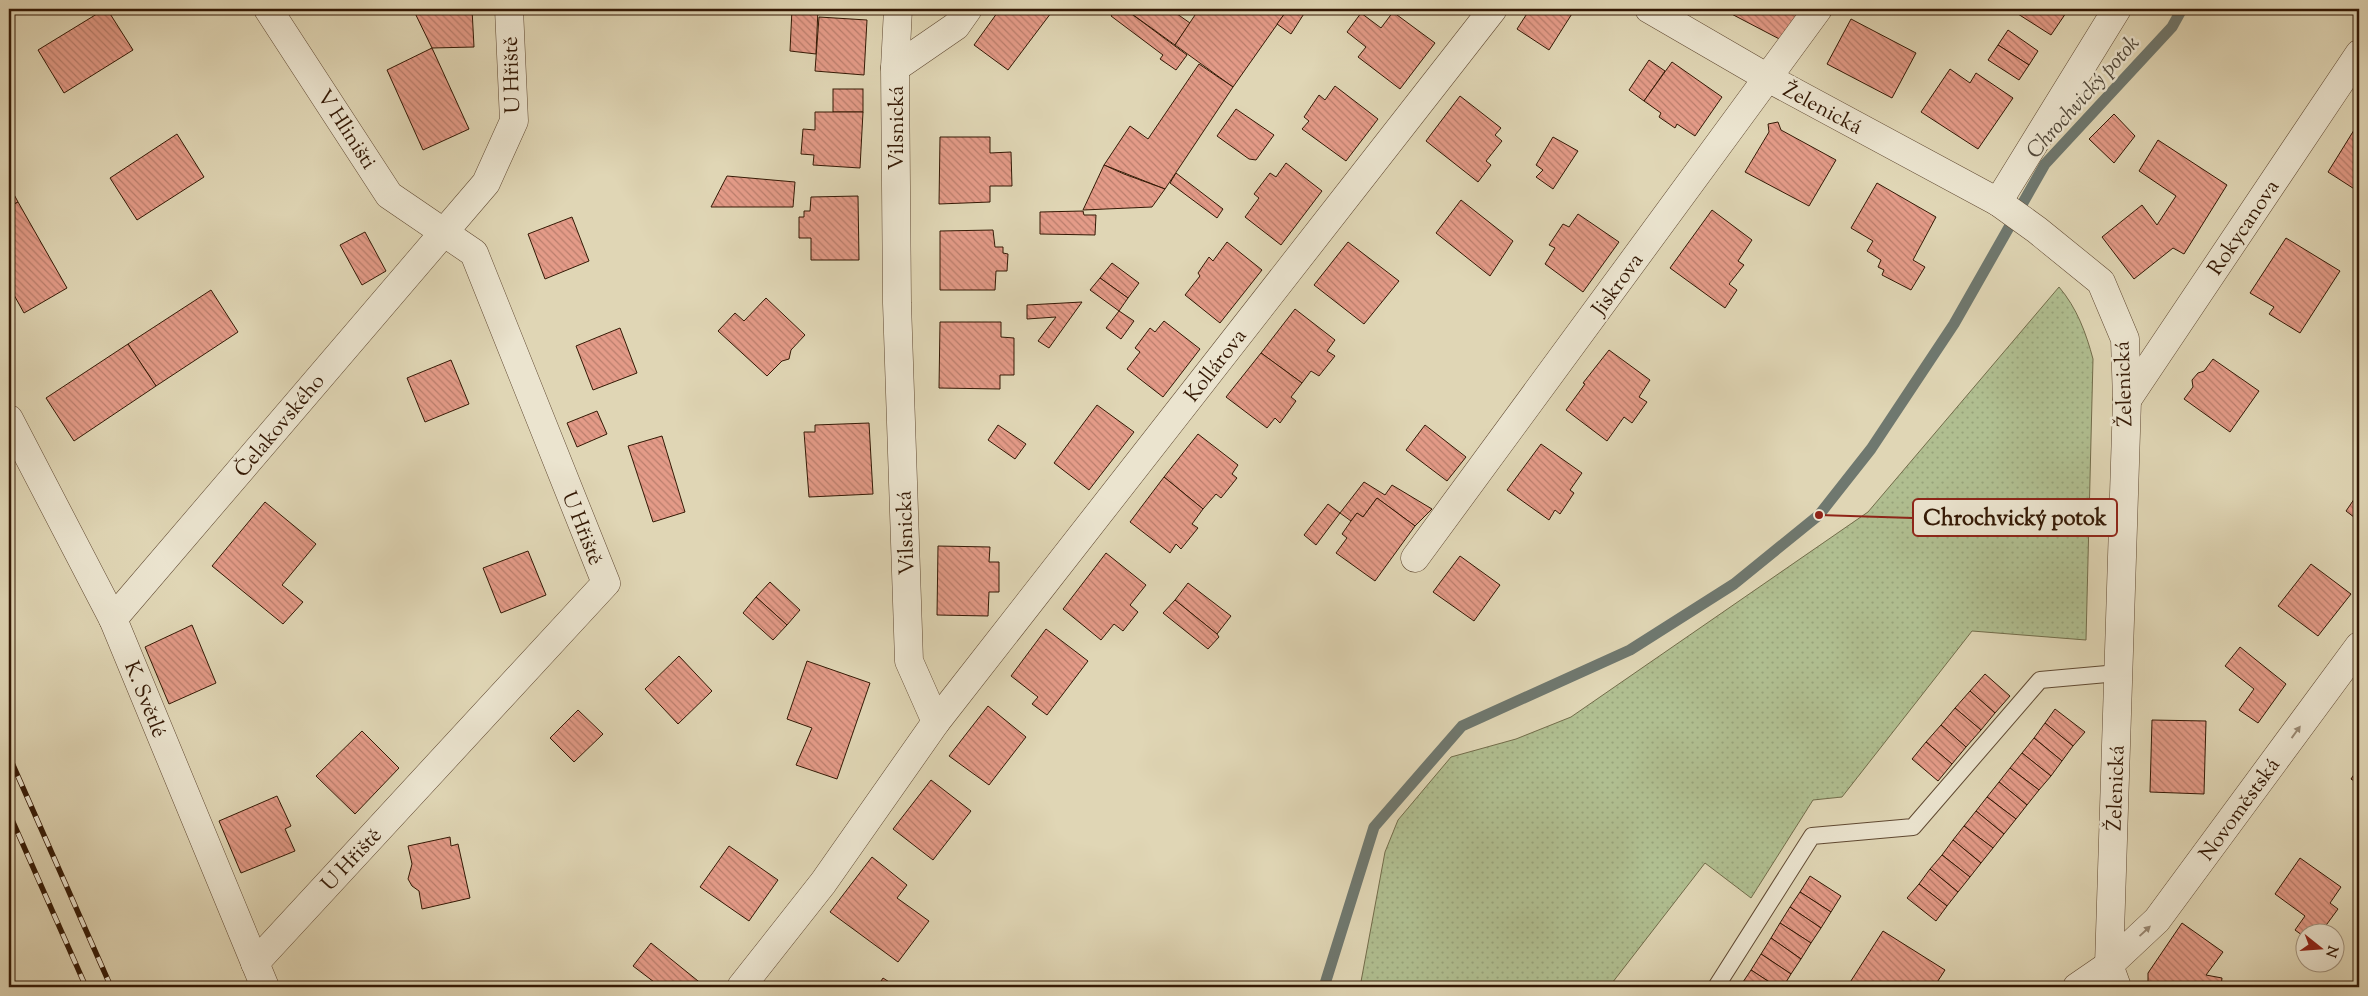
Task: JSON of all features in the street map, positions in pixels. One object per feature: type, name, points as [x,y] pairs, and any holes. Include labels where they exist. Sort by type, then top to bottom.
[{"type":"street","name":"V Hliništi","points":[[268,9],[389,195],[444,231]]},
{"type":"street","name":"U Hřiště","points":[[260,975],[606,583],[474,254],[444,231],[486,183],[514,121],[509,9]]},
{"type":"street","name":"Vilsnická","points":[[898,9],[895,68],[897,303],[909,661],[936,722]]},
{"type":"street","points":[[895,68],[956,26],[968,9]]},
{"type":"street","name":"Kollárova","points":[[936,722],[1493,9]]},
{"type":"street","name":"Želenická","points":[[1649,9],[1768,78],[2001,205],[2037,230],[2101,282],[2125,339],[2126,400],[2118,673],[2113,976]]},
{"type":"street","name":"Jiskrova","points":[[1415,558],[1818,9]]},
{"type":"street","points":[[2001,205],[2117,9]]},
{"type":"street","name":"Rokycanova","points":[[2126,400],[2359,54]]},
{"type":"street","name":"Čelakovského","points":[[113,619],[444,231]]},
{"type":"street","name":"K. Světlé","points":[[9,420],[113,619],[260,975]]},
{"type":"street","name":"Novoměstská","points":[[2077,987],[2113,976],[2157,920],[2359,646]]},
{"type":"street","points":[[741,987],[823,883],[936,722]]},
{"type":"lane","points":[[1716,987],[1812,836],[1914,826],[2040,680],[2118,673]]},
{"type":"green space","points":[[2059,287],[2071,303],[2080,321],[2093,359],[2086,640],[1972,631],[1842,797],[1813,800],[1751,898],[1705,863],[1609,987],[1360,987],[1385,852],[1398,820],[1451,757],[1516,739],[1571,717],[1868,512]]},
{"type":"building","points":[[107,9],[133,50],[64,93],[38,50]]},
{"type":"building","points":[[413,9],[472,9],[474,47],[432,48]]},
{"type":"building","points":[[792,9],[818,9],[816,54],[790,51]]},
{"type":"building","points":[[1000,9],[1054,9],[1008,70],[974,45]]},
{"type":"building","points":[[1116,9],[1125,9],[1187,55],[1176,70],[1160,59],[1163,55],[1111,16]]},
{"type":"building","points":[[1125,9],[1170,9],[1190,23],[1175,45]]},
{"type":"building","points":[[1199,9],[1288,9],[1233,87],[1175,45]]},
{"type":"building","points":[[1288,9],[1307,9],[1291,34],[1277,24]]},
{"type":"building","points":[[1530,9],[1575,9],[1549,50],[1517,29]]},
{"type":"building","points":[[1722,9],[1805,9],[1787,43]]},
{"type":"building","points":[[2021,9],[2068,10],[2051,35],[2018,14]]},
{"type":"building","points":[[1393,12],[1435,43],[1400,89],[1358,57],[1366,47],[1347,32],[1361,13],[1381,28]]},
{"type":"building","points":[[819,17],[867,20],[864,75],[815,71]]},
{"type":"building","points":[[1851,19],[1916,53],[1892,98],[1827,64]]},
{"type":"building","points":[[2008,30],[2038,51],[2029,65],[1998,45]]},
{"type":"building","points":[[1998,45],[2029,65],[2019,80],[1988,60]]},
{"type":"building","points":[[432,48],[469,129],[423,150],[387,70]]},
{"type":"building","points":[[1649,60],[1665,71],[1644,101],[1629,90]]},
{"type":"building","points":[[1672,62],[1722,97],[1695,136],[1677,124],[1675,128],[1659,117],[1661,113],[1644,101]]},
{"type":"building","points":[[1199,64],[1233,87],[1165,189],[1104,165],[1130,126],[1148,139]]},
{"type":"building","points":[[1950,69],[1970,83],[1976,73],[2013,98],[1978,149],[1921,112]]},
{"type":"building","points":[[1335,86],[1378,119],[1346,161],[1302,129],[1309,121],[1304,117],[1319,95],[1325,100]]},
{"type":"building","points":[[833,89],[863,89],[863,112],[833,112]]},
{"type":"building","points":[[1460,96],[1501,128],[1495,135],[1502,141],[1486,161],[1491,165],[1478,182],[1426,141]]},
{"type":"building","points":[[1236,109],[1274,135],[1256,160],[1249,159],[1217,136]]},
{"type":"building","points":[[815,112],[863,112],[860,168],[813,165],[814,155],[801,154],[803,129],[815,130]]},
{"type":"building","points":[[2114,114],[2135,136],[2114,163],[2089,139]]},
{"type":"building","points":[[1778,122],[1781,130],[1836,160],[1809,206],[1745,172],[1769,132],[1768,124]]},
{"type":"building","points":[[2359,122],[2359,192],[2328,172]]},
{"type":"building","points":[[177,134],[204,177],[137,220],[110,178]]},
{"type":"building","points":[[940,137],[990,137],[990,153],[1011,152],[1012,186],[990,186],[990,202],[939,204]]},
{"type":"building","points":[[1553,137],[1578,151],[1553,189],[1536,177],[1543,170],[1536,165]]},
{"type":"building","points":[[2158,140],[2227,185],[2184,254],[2173,248],[2134,279],[2102,237],[2142,205],[2157,225],[2176,196],[2139,171]]},
{"type":"building","points":[[1286,163],[1322,191],[1281,245],[1245,217],[1259,198],[1254,194],[1270,173],[1276,177]]},
{"type":"building","points":[[1104,165],[1165,189],[1152,207],[1083,210]]},
{"type":"building","points":[[1176,173],[1223,209],[1217,218],[1170,183]]},
{"type":"building","points":[[727,176],[795,182],[793,207],[711,207]]},
{"type":"building","points":[[1877,183],[1936,217],[1913,260],[1925,267],[1911,290],[1882,275],[1884,270],[1878,267],[1881,260],[1867,251],[1873,241],[1851,228]]},
{"type":"building","points":[[9,185],[18,202],[9,207]]},
{"type":"building","points":[[858,196],[859,260],[811,260],[811,238],[799,238],[799,217],[804,217],[804,211],[810,211],[811,197]]},
{"type":"building","points":[[1461,200],[1513,241],[1490,276],[1436,233]]},
{"type":"building","points":[[18,202],[67,288],[24,313],[9,286],[9,207]]},
{"type":"building","points":[[1712,210],[1752,240],[1738,261],[1744,265],[1729,284],[1737,290],[1725,308],[1670,268]]},
{"type":"building","points":[[1083,211],[1084,215],[1096,215],[1095,235],[1040,234],[1040,212]]},
{"type":"building","points":[[1578,214],[1619,242],[1583,292],[1545,264],[1555,248],[1549,245],[1563,224],[1569,227]]},
{"type":"building","points":[[572,217],[589,261],[545,279],[528,234]]},
{"type":"building","points":[[993,230],[995,247],[1003,247],[1003,253],[1008,254],[1007,271],[996,271],[995,290],[940,290],[940,231]]},
{"type":"building","points":[[365,232],[386,271],[362,285],[340,245]]},
{"type":"building","points":[[2286,238],[2340,271],[2300,333],[2269,314],[2274,307],[2250,293]]},
{"type":"building","points":[[1227,242],[1262,270],[1220,323],[1185,295],[1200,276],[1198,273],[1209,257],[1213,261]]},
{"type":"building","points":[[1348,242],[1399,281],[1364,324],[1314,285]]},
{"type":"building","points":[[1112,263],[1139,283],[1128,298],[1100,278]]},
{"type":"building","points":[[1100,278],[1128,298],[1119,311],[1090,290]]},
{"type":"building","points":[[211,290],[238,332],[156,386],[128,344]]},
{"type":"building","points":[[766,298],[805,335],[791,350],[789,359],[782,361],[767,376],[718,331],[735,313],[744,321]]},
{"type":"building","points":[[1082,302],[1049,348],[1038,341],[1056,317],[1027,319],[1027,305]]},
{"type":"building","points":[[1295,309],[1335,340],[1327,351],[1335,356],[1319,376],[1311,371],[1302,383],[1261,353]]},
{"type":"building","points":[[1119,311],[1134,321],[1121,339],[1106,328]]},
{"type":"building","points":[[1164,321],[1200,349],[1163,397],[1127,369],[1140,352],[1135,348],[1150,328],[1155,332]]},
{"type":"building","points":[[940,322],[1001,322],[1001,337],[1014,338],[1014,375],[1000,375],[1000,389],[939,388]]},
{"type":"building","points":[[620,328],[637,373],[593,390],[576,346]]},
{"type":"building","points":[[128,344],[156,386],[74,441],[46,398]]},
{"type":"building","points":[[1609,350],[1650,380],[1639,397],[1647,402],[1632,423],[1624,417],[1607,441],[1566,410],[1585,384],[1583,383]]},
{"type":"building","points":[[1261,353],[1302,383],[1291,397],[1296,401],[1280,423],[1275,418],[1267,428],[1226,397]]},
{"type":"building","points":[[2213,359],[2259,391],[2230,432],[2184,399],[2193,387],[2192,380],[2198,373],[2204,371]]},
{"type":"building","points":[[451,360],[469,404],[425,422],[407,378]]},
{"type":"building","points":[[1097,405],[1134,432],[1089,490],[1054,463]]},
{"type":"building","points":[[597,411],[607,434],[577,447],[567,423]]},
{"type":"building","points":[[869,423],[873,494],[809,497],[804,432],[815,432],[815,425]]},
{"type":"building","points":[[998,425],[1026,444],[1015,459],[988,440]]},
{"type":"building","points":[[1425,425],[1466,457],[1447,481],[1406,450]]},
{"type":"building","points":[[1198,434],[1238,465],[1232,474],[1237,478],[1221,498],[1216,494],[1203,509],[1164,477]]},
{"type":"building","points":[[662,436],[685,512],[653,522],[628,446]]},
{"type":"building","points":[[1541,444],[1582,473],[1570,490],[1574,493],[1560,514],[1555,510],[1549,520],[1507,490]]},
{"type":"building","points":[[1164,477],[1203,509],[1192,524],[1198,528],[1181,549],[1176,544],[1170,553],[1130,522]]},
{"type":"building","points":[[1364,482],[1385,495],[1392,485],[1432,509],[1415,526],[1377,498],[1363,517],[1357,513],[1351,521],[1340,513]]},
{"type":"building","points":[[2359,492],[2359,521],[2346,511]]},
{"type":"building","points":[[1377,498],[1415,526],[1375,581],[1336,553],[1347,538],[1342,534],[1351,521],[1357,513],[1363,517]]},
{"type":"building","points":[[265,502],[316,544],[282,585],[303,602],[283,624],[212,566]]},
{"type":"building","points":[[1328,504],[1340,513],[1316,545],[1304,535]]},
{"type":"building","points":[[938,546],[990,547],[989,562],[999,562],[999,592],[989,592],[988,616],[937,615]]},
{"type":"building","points":[[528,551],[546,595],[501,613],[483,568]]},
{"type":"building","points":[[1106,553],[1146,585],[1130,605],[1138,612],[1123,631],[1114,624],[1101,640],[1063,609]]},
{"type":"building","points":[[1460,556],[1500,585],[1474,621],[1433,592]]},
{"type":"building","points":[[2311,564],[2351,594],[2318,636],[2278,606]]},
{"type":"building","points":[[770,582],[800,610],[787,625],[756,597]]},
{"type":"building","points":[[1188,583],[1231,616],[1217,634],[1175,600]]},
{"type":"building","points":[[756,597],[787,625],[773,640],[743,613]]},
{"type":"building","points":[[1175,600],[1217,634],[1219,637],[1208,649],[1163,613]]},
{"type":"building","points":[[192,625],[216,683],[169,704],[145,647]]},
{"type":"building","points":[[1046,629],[1088,661],[1047,715],[1032,704],[1038,697],[1011,676]]},
{"type":"building","points":[[2240,647],[2286,684],[2258,723],[2239,710],[2254,689],[2225,666]]},
{"type":"building","points":[[679,656],[712,691],[678,724],[645,689]]},
{"type":"building","points":[[807,661],[870,683],[837,779],[796,765],[812,728],[787,719]]},
{"type":"building","points":[[1985,674],[2010,696],[1995,713],[1970,691]]},
{"type":"building","points":[[1970,691],[1995,713],[1981,730],[1955,708]]},
{"type":"building","points":[[988,706],[1026,737],[989,785],[949,756]]},
{"type":"building","points":[[1955,708],[1981,730],[1966,747],[1941,725]]},
{"type":"building","points":[[2055,709],[2085,732],[2073,746],[2045,723]]},
{"type":"building","points":[[578,710],[603,734],[574,762],[550,738]]},
{"type":"building","points":[[2152,720],[2206,721],[2204,794],[2150,792]]},
{"type":"building","points":[[2045,723],[2073,746],[2062,761],[2034,738]]},
{"type":"building","points":[[1941,725],[1966,747],[1952,764],[1926,742]]},
{"type":"building","points":[[362,731],[399,768],[355,814],[316,776]]},
{"type":"building","points":[[2034,738],[2062,761],[2051,776],[2022,753]]},
{"type":"building","points":[[1926,742],[1952,764],[1938,781],[1912,759]]},
{"type":"building","points":[[2022,753],[2051,776],[2039,790],[2010,768]]},
{"type":"building","points":[[2358,759],[2359,784],[2351,779],[2355,773],[2354,766]]},
{"type":"building","points":[[2010,768],[2039,790],[2027,805],[1999,782]]},
{"type":"building","points":[[931,780],[971,811],[933,860],[893,829]]},
{"type":"building","points":[[1999,782],[2027,805],[2016,819],[1987,797]]},
{"type":"building","points":[[277,796],[291,826],[285,829],[295,851],[241,873],[219,821]]},
{"type":"building","points":[[1987,797],[2016,819],[2004,834],[1976,811]]},
{"type":"building","points":[[1976,811],[2004,834],[1993,848],[1964,826]]},
{"type":"building","points":[[1964,826],[1993,848],[1981,863],[1953,840]]},
{"type":"building","points":[[450,837],[451,846],[458,844],[470,898],[422,909],[419,891],[412,886],[408,879],[412,864],[408,846]]},
{"type":"building","points":[[1953,840],[1981,863],[1970,877],[1942,855]]},
{"type":"building","points":[[729,846],[778,880],[749,921],[700,887]]},
{"type":"building","points":[[1942,855],[1970,877],[1958,892],[1930,869]]},
{"type":"building","points":[[872,857],[907,885],[897,898],[929,921],[898,962],[830,912]]},
{"type":"building","points":[[2300,858],[2341,887],[2330,903],[2338,909],[2327,924],[2299,924],[2305,916],[2275,894]]},
{"type":"building","points":[[1930,869],[1958,892],[1947,906],[1919,884]]},
{"type":"building","points":[[1810,876],[1841,896],[1831,912],[1800,892]]},
{"type":"building","points":[[1919,884],[1947,906],[1936,921],[1907,898]]},
{"type":"building","points":[[1800,892],[1831,912],[1821,928],[1790,907]]},
{"type":"building","points":[[1790,907],[1821,928],[1811,943],[1780,923]]},
{"type":"building","points":[[1780,923],[1811,943],[1801,959],[1771,938]]},
{"type":"building","points":[[2182,923],[2223,952],[2206,975],[2222,978],[2221,987],[2148,987],[2148,973]]},
{"type":"building","points":[[1883,931],[1945,970],[1934,987],[1847,987]]},
{"type":"building","points":[[1771,938],[1801,959],[1791,974],[1761,954]]},
{"type":"building","points":[[651,943],[703,985],[702,987],[650,987],[654,982],[633,966]]},
{"type":"building","points":[[1761,954],[1791,974],[1783,987],[1777,987],[1751,970]]},
{"type":"building","points":[[1751,970],[1777,987],[1743,987],[1741,985]]},
{"type":"building","points":[[883,978],[897,987],[877,987]]},
{"type":"waterway","name":"Chrochvický potok","points":[[1324,987],[1374,827],[1462,726],[1630,650],[1734,584],[1819,515],[1871,449],[1954,324],[2045,164],[2172,27],[2182,9]]},
{"type":"railway","points":[[9,756],[111,987]]},
{"type":"railway","points":[[9,813],[86,987]]},
{"type":"place","name":"Chrochvický potok","points":[[1819,515]]}]
